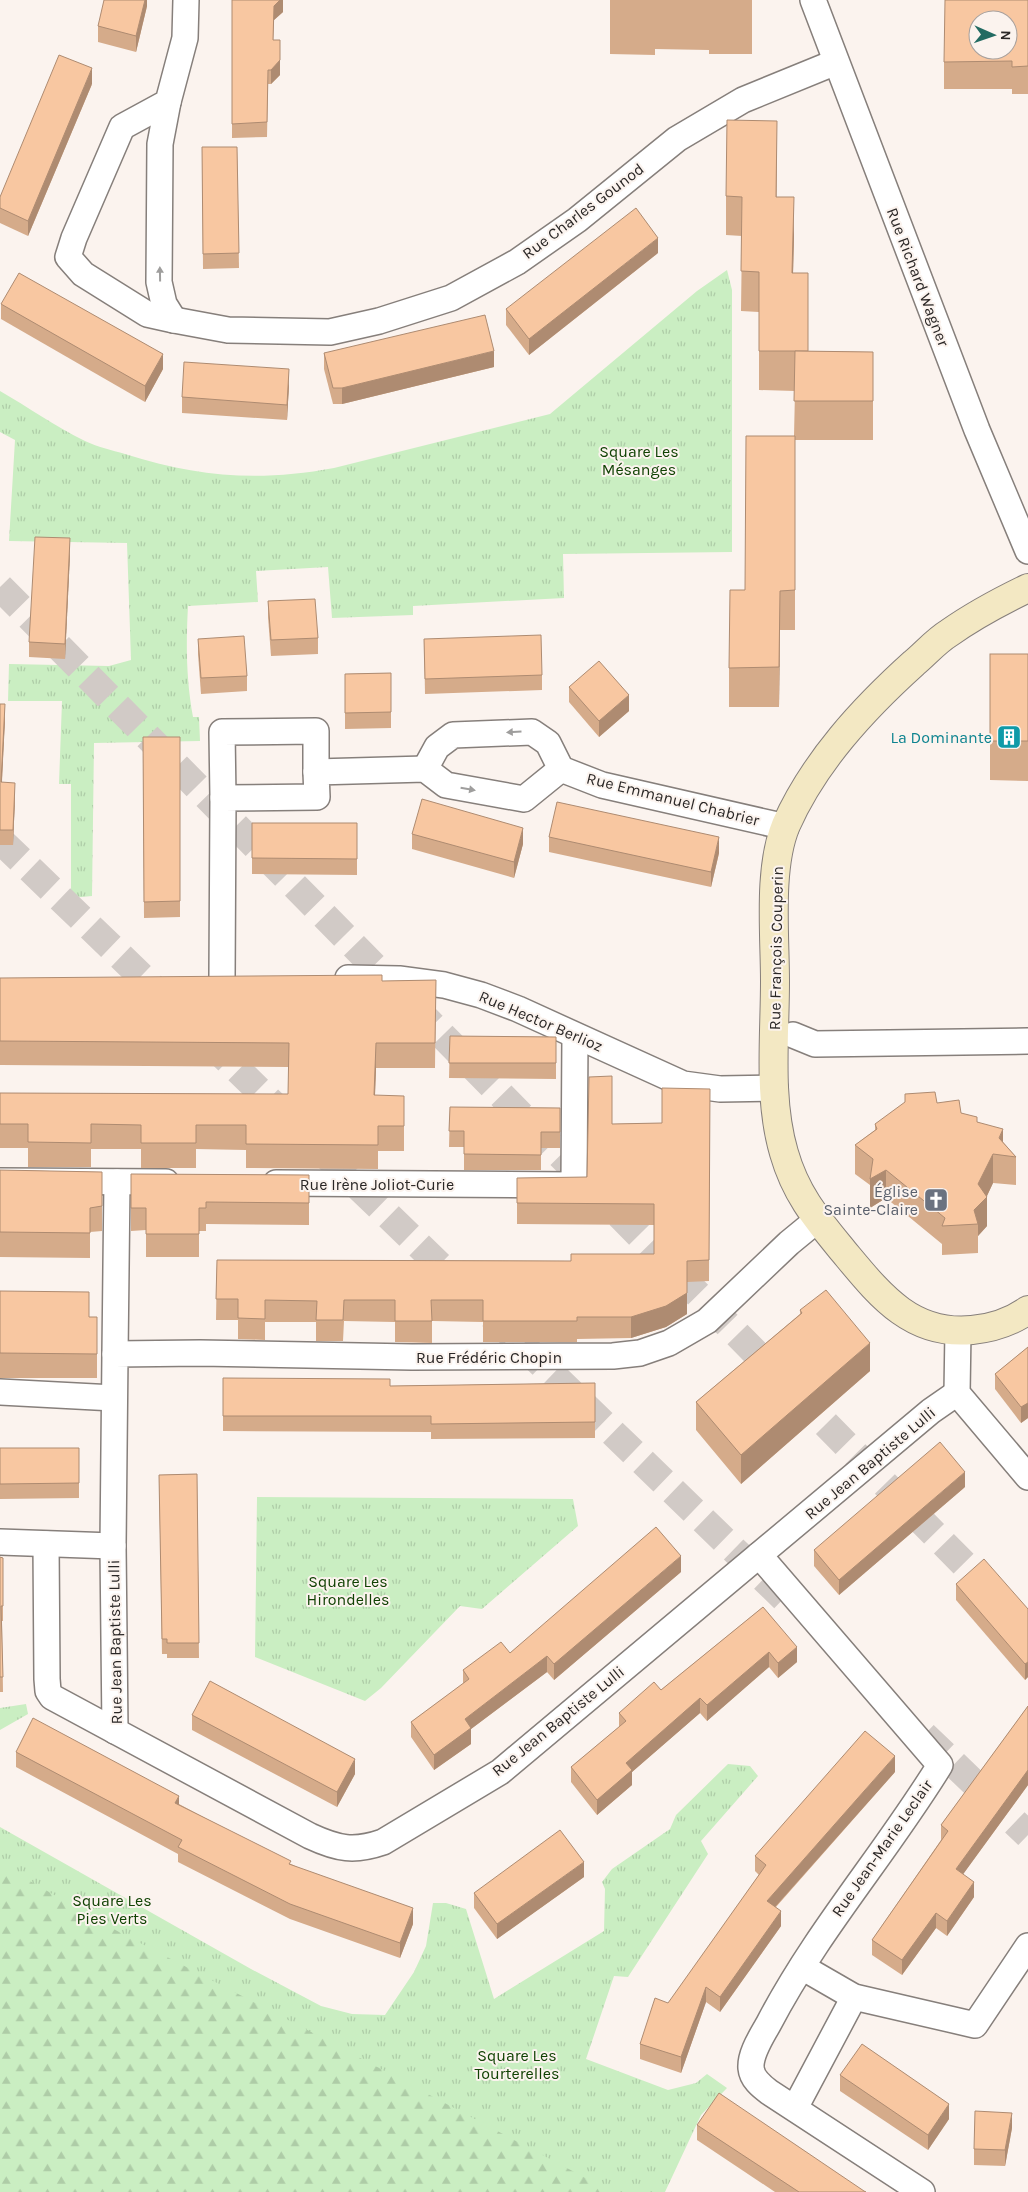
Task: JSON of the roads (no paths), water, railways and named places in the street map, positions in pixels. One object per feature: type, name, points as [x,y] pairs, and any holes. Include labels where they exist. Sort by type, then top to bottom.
[{"type":"street","points":[[174,320],[164,304],[160,282],[160,144],[168,102],[185,38],[186,0]]},
{"type":"street","name":"Rue Richard Wagner","points":[[813,0],[976,430],[1028,552]]},
{"type":"street","name":"Rue Charles Gounod","points":[[168,102],[122,127],[74,238],[68,257],[83,274],[146,314],[228,330],[330,332],[379,321],[451,298],[516,262],[576,220],[677,139],[743,100],[836,62]]},
{"type":"street","name":"Rue François Couperin","points":[[958,1332],[927,1326],[897,1310],[872,1285],[817,1220],[793,1180],[777,1123],[775,1088],[775,878],[778,849],[786,827],[801,796],[839,740],[892,684],[948,633],[1028,588]]},
{"type":"street","points":[[222,978],[222,732],[316,731],[317,797],[223,798]]},
{"type":"street","points":[[316,772],[425,769],[446,785],[524,799],[561,769],[548,743],[532,732],[453,735],[437,747],[425,769]]},
{"type":"street","name":"Rue Emmanuel Chabrier","points":[[561,769],[602,785],[786,827]]},
{"type":"street","name":"Rue Hector Berlioz","points":[[330,978],[398,979],[444,985],[480,995],[518,1009],[683,1084],[720,1089],[775,1088]]},
{"type":"street","name":"Rue Irène Joliot-Curie","points":[[254,1183],[574,1185],[575,1036]]},
{"type":"street","points":[[793,1036],[815,1044],[1028,1041]]},
{"type":"street","points":[[0,1181],[185,1182]]},
{"type":"street","points":[[0,1542],[113,1546],[117,1182]]},
{"type":"street","name":"Rue Frédéric Chopin","points":[[115,1354],[200,1353],[442,1357],[613,1356],[640,1353],[668,1344],[707,1322],[789,1243],[817,1220]]},
{"type":"street","points":[[1028,1310],[1000,1324],[958,1332],[957,1393],[1028,1477]]},
{"type":"street","points":[[0,1392],[114,1398]]},
{"type":"street","name":"Rue Jean Baptiste Lulli","points":[[113,1546],[115,1731],[331,1846],[349,1849],[365,1848],[384,1842],[500,1772],[924,1418],[957,1393]]},
{"type":"street","points":[[46,1544],[48,1690],[59,1702],[115,1731]]},
{"type":"street","name":"Rue Jean-Marie Leclair","points":[[759,1555],[940,1765],[919,1799],[822,1934],[786,1990],[755,2048],[751,2069],[755,2079],[762,2087],[795,2108]]},
{"type":"street","points":[[802,1967],[854,1997],[975,2025],[1028,1946]]},
{"type":"street","points":[[854,1997],[795,2108],[922,2192]]},
{"type":"tunnel","points":[[0,587],[1028,1629]]},
{"type":"tunnel","points":[[0,840],[168,1002]]},
{"type":"tunnel","points":[[208,1041],[461,1286]]},
{"type":"tunnel","points":[[492,1316],[788,1602]]},
{"type":"tunnel","points":[[924,1735],[1028,1835]]},
{"type":"place","name":"La Dominante","points":[[1009,737]]},
{"type":"place","name":"Église Sainte-Claire","points":[[936,1200]]},
{"type":"park label","name":"Square Les Mésanges","points":[[639,460]]},
{"type":"park label","name":"Square Les Hirondelles","points":[[348,1590]]},
{"type":"park label","name":"Square Les Pies Verts","points":[[112,1909]]},
{"type":"park label","name":"Square Les Tourterelles","points":[[517,2064]]}]
